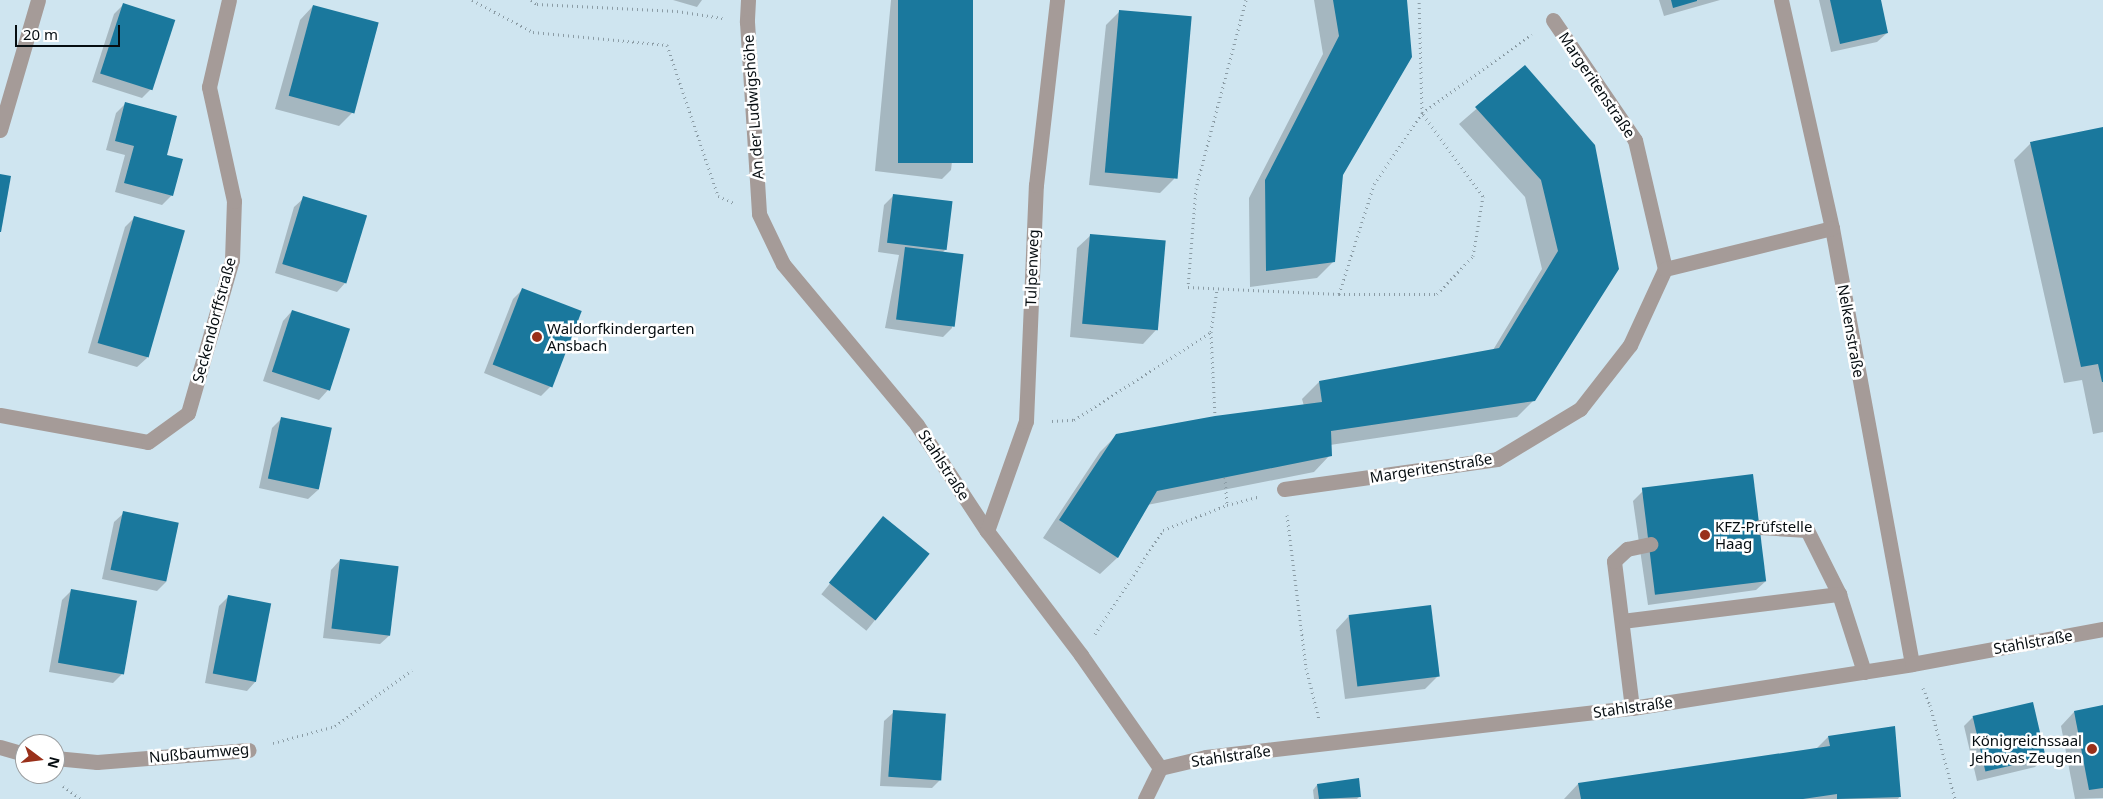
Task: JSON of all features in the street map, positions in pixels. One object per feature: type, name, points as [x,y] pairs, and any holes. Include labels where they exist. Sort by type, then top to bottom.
[{"type":"street","points":[[0,130],[38,0]]},
{"type":"street","name":"Seckendorffstraße","points":[[0,415],[148,442],[188,412],[232,260],[234,201],[209,87],[229,0]]},
{"type":"street","name":"An der Ludwigshöhe","points":[[748,0],[747,22],[760,214]]},
{"type":"street","name":"Tulpenweg","points":[[987,531],[1026,421],[1036,185],[1057,0]]},
{"type":"street","name":"Nelkenstraße","points":[[1781,0],[1832,228],[1912,664]]},
{"type":"street","name":"Margeritenstraße","points":[[1284,490],[1497,459],[1580,410],[1630,346],[1665,270],[1635,140],[1552,20]]},
{"type":"street","name":"Stahlstraße","points":[[760,214],[783,264],[917,425],[987,531],[1081,655],[1160,768],[1206,757],[1632,708],[1912,664],[2103,629]]},
{"type":"street","points":[[1665,270],[1832,228]]},
{"type":"street","points":[[1760,527],[1808,530],[1839,594],[1864,672]]},
{"type":"street","points":[[1632,708],[1614,561],[1627,549],[1650,544]]},
{"type":"street","points":[[1622,621],[1839,594]]},
{"type":"street","points":[[0,747],[15,751]]},
{"type":"street","name":"Nußbaumweg","points":[[65,759],[97,762],[249,750]]},
{"type":"street","points":[[1145,799],[1160,768]]},
{"type":"path","points":[[472,0],[533,32],[666,45],[718,196],[760,214]]},
{"type":"path","points":[[531,0],[537,4],[677,11],[747,22]]},
{"type":"path","points":[[1246,0],[1196,188],[1188,287],[1339,294],[1437,294],[1473,256],[1484,196],[1422,113],[1419,0]]},
{"type":"path","points":[[1339,294],[1374,184],[1422,113],[1552,20]]},
{"type":"path","points":[[1215,416],[1212,332],[1217,289]]},
{"type":"path","points":[[1026,421],[1074,420],[1212,332]]},
{"type":"path","points":[[1225,477],[1227,505]]},
{"type":"path","points":[[1081,655],[1163,530],[1227,505],[1284,490],[1306,668],[1325,744]]},
{"type":"path","points":[[1912,664],[1930,705],[1955,799]]},
{"type":"path","name":"Nußbaumweg","points":[[249,750],[335,726],[412,670]]},
{"type":"building","points":[[898,0],[973,0],[973,163],[898,163]]},
{"type":"building","points":[[1333,0],[1407,0],[1412,57],[1343,175],[1335,262],[1266,271],[1265,180],[1339,36]]},
{"type":"building","points":[[1671,0],[1697,0],[1697,1],[1673,8]]},
{"type":"building","points":[[1830,0],[1881,0],[1888,33],[1840,44]]},
{"type":"building","points":[[123,3],[175,20],[152,90],[100,73]]},
{"type":"building","points":[[313,5],[379,23],[354,113],[289,96]]},
{"type":"building","points":[[1119,10],[1192,16],[1178,179],[1105,172]]},
{"type":"building","points":[[1525,65],[1595,145],[1619,269],[1535,401],[1331,431],[1332,456],[1157,491],[1118,558],[1059,520],[1116,434],[1215,416],[1322,402],[1319,381],[1499,348],[1558,251],[1541,180],[1475,107]]},
{"type":"building","points":[[125,102],[177,116],[167,155],[183,159],[173,196],[124,183],[134,146],[115,141]]},
{"type":"building","points":[[2103,127],[2102,382],[2098,364],[2081,367],[2030,142]]},
{"type":"building","points":[[0,174],[11,176],[1,232],[0,232]]},
{"type":"building","points":[[893,194],[953,201],[947,250],[887,243]]},
{"type":"building","points":[[303,196],[367,216],[346,283],[282,264]]},
{"type":"building","points":[[134,216],[185,231],[149,357],[98,343]]},
{"type":"building","points":[[1090,234],[1166,241],[1158,330],[1082,324]]},
{"type":"building","points":[[905,247],[964,254],[955,327],[896,319]]},
{"type":"building","name":"Waldorfkindergarten Ansbach","points":[[522,288],[582,311],[552,387],[493,365]]},
{"type":"building","points":[[292,310],[350,329],[330,391],[272,372]]},
{"type":"building","points":[[281,417],[332,428],[319,489],[268,479]]},
{"type":"building","name":"KFZ-Prüfstelle Haag","points":[[1753,474],[1766,581],[1655,595],[1642,488]]},
{"type":"building","points":[[123,511],[179,523],[166,582],[111,570]]},
{"type":"building","points":[[883,516],[930,554],[876,621],[829,583]]},
{"type":"building","points":[[340,559],[399,566],[390,636],[331,628]]},
{"type":"building","points":[[71,589],[137,601],[124,674],[58,663]]},
{"type":"building","points":[[228,595],[271,603],[256,682],[213,674]]},
{"type":"building","points":[[1431,605],[1440,676],[1357,687],[1349,615]]},
{"type":"building","points":[[2033,702],[2046,758],[1985,771],[1973,716]]},
{"type":"building","name":"Königreichssaal Jehovas Zeugen","points":[[2103,705],[2103,788],[2089,790],[2074,711]]},
{"type":"building","points":[[893,710],[946,714],[941,781],[888,777]]},
{"type":"building","points":[[1895,726],[1901,797],[1837,799],[1837,794],[1803,799],[1581,799],[1578,783],[1830,746],[1828,736]]},
{"type":"building","points":[[1359,778],[1361,797],[1319,799],[1317,784]]},
{"type":"place","name":"Waldorfkindergarten Ansbach","points":[[537,337]]},
{"type":"place","name":"KFZ-Prüfstelle Haag","points":[[1705,535]]},
{"type":"place","name":"Königreichssaal Jehovas Zeugen","points":[[2092,749]]}]
